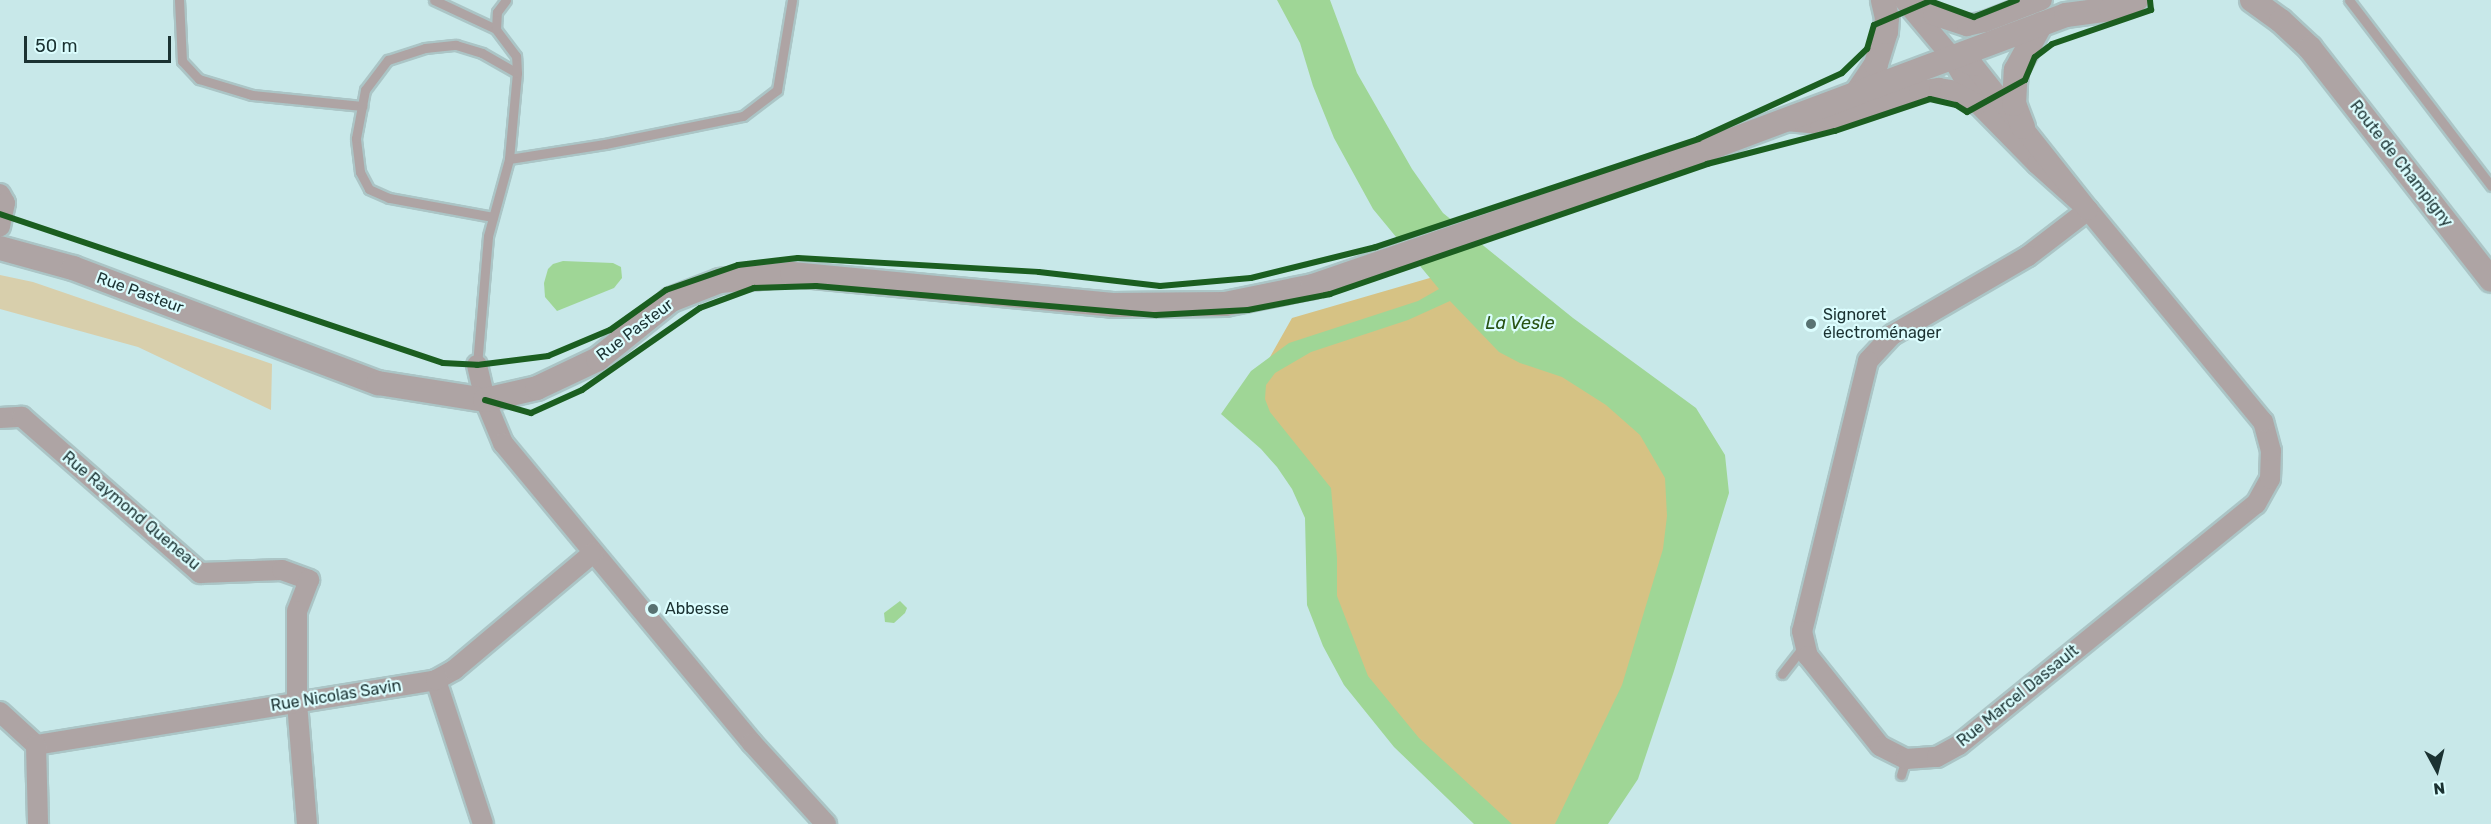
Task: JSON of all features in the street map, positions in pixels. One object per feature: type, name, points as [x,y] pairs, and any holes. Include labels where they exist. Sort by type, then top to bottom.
[{"type":"street","points":[[1858,91],[1876,64],[1886,32],[1887,18],[1883,0]]},
{"type":"street","points":[[1904,0],[1951,56]]},
{"type":"street","points":[[1915,0],[1932,15],[1967,26],[1985,22],[2042,0]]},
{"type":"street","points":[[2066,15],[2087,0]]},
{"type":"street","points":[[2066,15],[2111,9],[2136,0]]},
{"type":"street","name":"Route de Champigny","points":[[2252,0],[2281,21],[2310,48]]},
{"type":"street","name":"Route de Champigny","points":[[2281,0],[2310,48],[2491,280]]},
{"type":"street","name":"Rue Pasteur","points":[[0,248],[73,268],[378,383],[485,400],[537,388],[598,360],[671,300],[720,281],[792,274],[1113,306],[1225,304],[1313,286],[1780,121],[2066,15]]},
{"type":"street","points":[[2023,127],[2014,104],[2016,70],[2041,24]]},
{"type":"street","name":"Rue Marcel Dassault","points":[[1951,56],[1979,105],[2037,164],[2088,210]]},
{"type":"street","name":"Rue Marcel Dassault","points":[[1951,56],[1974,66],[2088,210],[2263,422],[2271,451],[2270,479],[2256,504],[1959,745],[1937,757],[1903,767],[1880,746],[1808,656],[1802,632],[1807,603],[1868,361],[1892,335],[2028,256],[2088,210]]},
{"type":"street","points":[[1780,121],[1821,124],[1919,91],[1939,88],[1950,90],[1979,105]]},
{"type":"street","points":[[0,194],[5,203],[0,226]]},
{"type":"street","points":[[477,365],[485,400],[503,443],[752,743],[826,824]]},
{"type":"street","name":"Rue Raymond Queneau","points":[[0,418],[22,417],[200,573],[282,570],[309,580],[297,611],[297,703]]},
{"type":"street","name":"Rue Nicolas Savin","points":[[36,745],[436,680],[454,670],[593,553]]},
{"type":"street","points":[[436,680],[483,824]]},
{"type":"street","points":[[297,703],[307,824]]},
{"type":"street","points":[[0,712],[36,745],[38,824]]},
{"type":"lane","points":[[179,0],[182,61],[199,79],[252,95],[362,106]]},
{"type":"lane","points":[[434,0],[496,29],[516,56],[517,73],[509,159],[488,236],[477,365]]},
{"type":"lane","points":[[496,29],[497,12],[506,0]]},
{"type":"lane","points":[[509,159],[604,144],[743,116],[777,90],[792,0]]},
{"type":"lane","points":[[2349,0],[2491,186]]},
{"type":"lane","points":[[493,217],[389,198],[369,189],[360,172],[356,138],[365,90],[388,60],[425,48],[456,45],[482,53],[517,73]]},
{"type":"lane","points":[[1782,674],[1805,645]]},
{"type":"shaded area","points":[[1478,264],[1717,475],[1598,824],[1488,824],[1361,689],[1314,561],[1311,494],[1247,398],[1292,318]]},
{"type":"shaded area","points":[[0,275],[33,282],[272,364],[271,410],[138,347],[0,309]]},
{"type":"water","name":"La Vesle","points":[[1277,0],[1330,0],[1357,73],[1412,169],[1443,213],[1573,318],[1696,408],[1725,455],[1729,493],[1674,671],[1638,779],[1608,824],[1555,824],[1622,685],[1663,549],[1667,516],[1665,478],[1640,435],[1606,405],[1562,377],[1520,363],[1499,352],[1450,301],[1408,320],[1311,352],[1275,373],[1266,385],[1265,399],[1270,412],[1331,488],[1337,558],[1337,596],[1368,676],[1419,738],[1512,824],[1474,824],[1394,747],[1344,685],[1323,646],[1307,605],[1305,518],[1292,489],[1261,449],[1221,414],[1251,371],[1289,343],[1418,301],[1439,289],[1373,209],[1334,138],[1313,86],[1300,43]]},
{"type":"water","points":[[563,261],[613,263],[621,267],[622,278],[614,288],[557,311],[545,297],[544,283],[548,269],[553,264]]},
{"type":"water","points":[[900,601],[907,608],[905,613],[894,623],[885,622],[884,613]]},
{"type":"cycle path","points":[[0,214],[443,363],[477,365],[548,356],[610,330],[666,290],[738,265],[798,258],[1039,272],[1160,286],[1251,278],[1376,247],[1698,139],[1842,73],[1867,49],[1874,25],[1930,1],[1974,17],[2017,0]]},
{"type":"cycle path","points":[[485,400],[531,413],[582,390],[700,308],[754,288],[816,286],[1156,315],[1248,310],[1330,294],[1707,164],[1835,131],[1930,99],[1956,105],[1967,112],[2025,80],[2035,57],[2052,44],[2151,10],[2150,0]]},
{"type":"place","name":"Signoret électroménager","points":[[1811,324]]},
{"type":"place","name":"Abbesse","points":[[653,609]]}]
